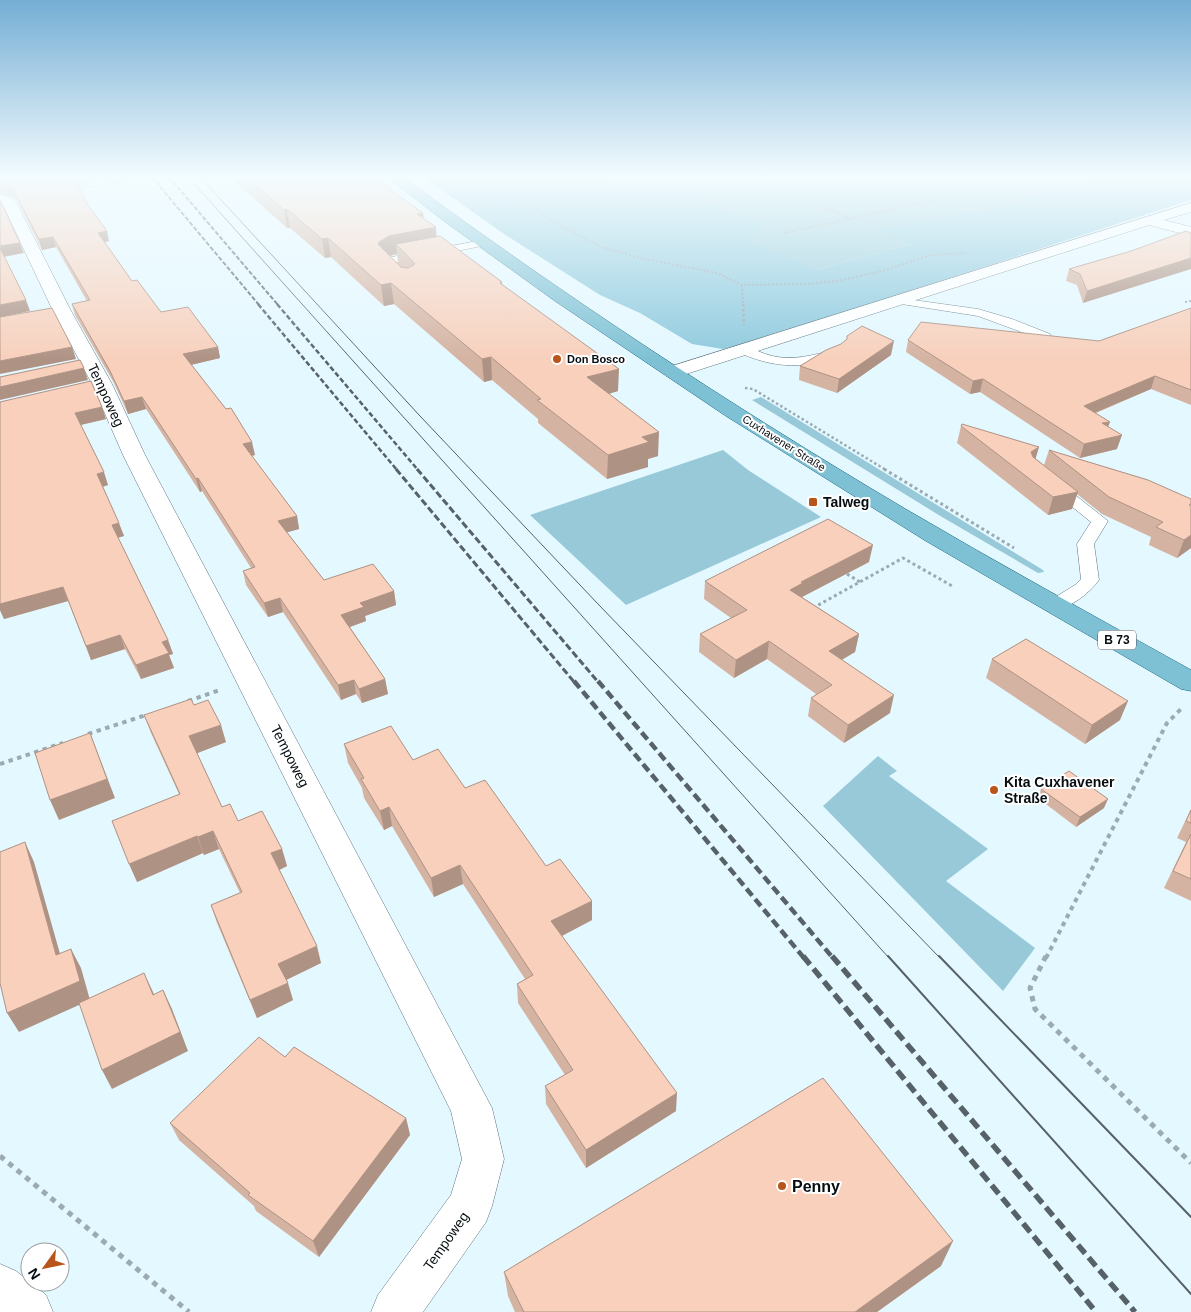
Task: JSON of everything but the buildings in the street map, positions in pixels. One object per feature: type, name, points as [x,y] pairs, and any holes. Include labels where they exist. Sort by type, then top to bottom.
[{"type":"main road","name":"Cuxhavener Straße","points":[[477,238],[673,372],[851,486],[1055,605],[1188,693]]},
{"type":"street","name":"Tempoweg","points":[[24,238],[82,365],[134,455],[471,1108],[483,1159],[470,1206],[395,1312]]},
{"type":"street","points":[[673,372],[746,351],[1097,238]]},
{"type":"street","points":[[0,1287],[29,1312]]},
{"type":"lane","points":[[409,284],[387,264],[392,260],[483,243]]},
{"type":"lane","points":[[899,301],[970,311],[1013,324],[1046,337]]},
{"type":"lane","points":[[746,351],[763,358],[786,363],[824,357],[838,351]]},
{"type":"lane","points":[[1042,476],[1100,522],[1085,542],[1084,551],[1090,570],[1090,580],[1081,589],[1055,605]]},
{"type":"path","points":[[582,238],[601,248],[717,273],[742,285],[808,284],[842,280],[882,272],[931,255],[973,252]]},
{"type":"path","points":[[742,285],[746,351]]},
{"type":"path","points":[[1185,302],[1191,301]]},
{"type":"path","points":[[753,389],[1022,553]]},
{"type":"path","points":[[820,614],[812,609],[903,558],[954,587]]},
{"type":"path","points":[[847,574],[860,582]]},
{"type":"path","points":[[184,702],[251,680]]},
{"type":"path","points":[[1188,693],[1168,723],[1030,988],[1035,1009],[1191,1163]]},
{"type":"path","points":[[83,736],[148,714]]},
{"type":"path","points":[[0,764],[65,742]]},
{"type":"path","points":[[0,1156],[189,1312]]},
{"type":"shaded area","points":[[511,238],[754,238],[751,242],[816,270],[911,244],[898,238],[1073,238],[758,340],[723,349],[692,344],[640,313],[600,295]]},
{"type":"shaded area","points":[[730,238],[932,238],[816,270],[801,272]]},
{"type":"shaded area","points":[[761,397],[1044,572],[1038,573],[942,517],[752,400]]},
{"type":"shaded area","points":[[723,450],[748,470],[821,517],[626,605],[530,515]]},
{"type":"shaded area","points":[[878,756],[897,771],[889,776],[988,849],[946,881],[1035,948],[1003,991],[823,806]]},
{"type":"tram line","points":[[243,238],[889,958]]},
{"type":"tram line","points":[[256,238],[420,416],[598,604],[940,958]]},
{"type":"tram line","points":[[888,956],[1191,1294]]},
{"type":"tram line","points":[[939,956],[1191,1217]]},
{"type":"railway","points":[[203,238],[259,305]]},
{"type":"railway","points":[[221,238],[278,305]]},
{"type":"railway","points":[[258,304],[397,470]]},
{"type":"railway","points":[[277,304],[418,470]]},
{"type":"railway","points":[[396,469],[575,683]]},
{"type":"railway","points":[[417,469],[599,683]]},
{"type":"railway","points":[[574,681],[804,958]]},
{"type":"railway","points":[[598,681],[833,958]]},
{"type":"railway","points":[[803,956],[1096,1312]]},
{"type":"railway","points":[[832,956],[1135,1312]]},
{"type":"place","name":"Don Bosco","points":[[557,359]]},
{"type":"place","name":"Talweg","points":[[813,502]]},
{"type":"place","name":"Kita Cuxhavener Straße","points":[[994,790]]},
{"type":"place","name":"Penny","points":[[782,1186]]}]
